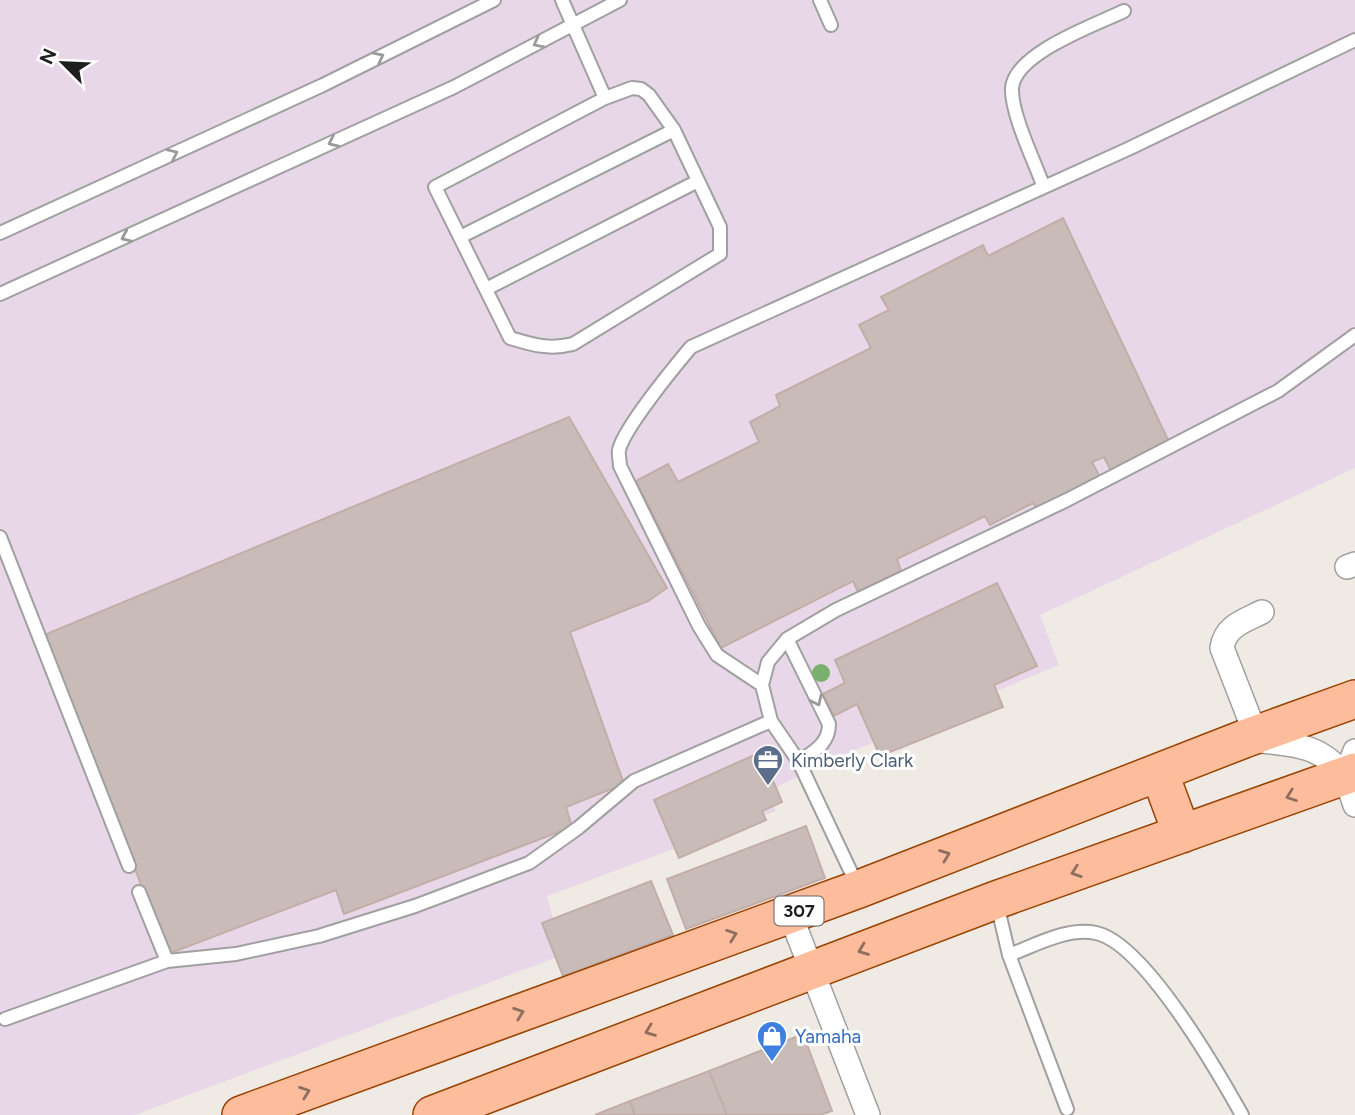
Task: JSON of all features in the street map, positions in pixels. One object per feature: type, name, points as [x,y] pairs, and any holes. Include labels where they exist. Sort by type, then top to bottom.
[{"type":"main road","name":"307","points":[[241,1115],[859,889],[1158,772],[1355,699]]},
{"type":"main road","points":[[1158,772],[1182,834]]},
{"type":"main road","points":[[432,1115],[996,900],[1353,776]]},
{"type":"street","points":[[1262,612],[1231,628],[1223,637],[1222,648],[1250,737],[1318,750],[1353,776]]},
{"type":"street","points":[[790,914],[868,1115]]},
{"type":"lane","points":[[0,233],[323,85],[494,0]]},
{"type":"lane","points":[[562,0],[606,98]]},
{"type":"lane","points":[[0,294],[454,87],[620,0]]},
{"type":"lane","points":[[820,0],[831,25]]},
{"type":"lane","points":[[1043,185],[1017,112],[1012,89],[1017,71],[1034,56],[1124,11]]},
{"type":"lane","points":[[762,685],[717,655],[699,626],[620,466],[619,450],[629,432],[691,347],[1043,185],[1128,149],[1355,40]]},
{"type":"lane","points":[[632,88],[641,89],[649,95],[674,130],[720,227],[720,254],[573,344],[541,348],[510,338],[435,187],[606,98],[632,88]]},
{"type":"lane","points":[[460,237],[674,130]]},
{"type":"lane","points":[[485,289],[698,181]]},
{"type":"lane","points":[[859,889],[799,762],[771,721],[762,685],[768,662],[787,639],[836,610],[1067,500],[1278,391],[1355,335]]},
{"type":"lane","points":[[0,537],[129,866]]},
{"type":"lane","points":[[787,639],[829,724],[829,734],[825,742],[799,762]]},
{"type":"lane","points":[[5,1019],[167,961],[236,954],[318,936],[415,906],[529,863],[578,828],[634,781],[771,721]]},
{"type":"lane","points":[[139,891],[167,961]]},
{"type":"lane","points":[[996,900],[1009,955],[1067,1109]]},
{"type":"lane","points":[[1009,955],[1074,931],[1097,933],[1116,940],[1184,1019],[1242,1115]]},
{"type":"shaded area","points":[[0,0],[1355,0],[1355,468],[1040,615],[1059,665],[827,762],[769,791],[776,811],[547,896],[563,955],[135,1115],[0,1115]]},
{"type":"building","points":[[1063,218],[1170,444],[1112,473],[1104,457],[1092,462],[1101,479],[1038,511],[1033,503],[990,525],[985,516],[897,559],[901,571],[858,592],[853,581],[721,648],[636,481],[668,464],[678,482],[759,442],[750,422],[780,406],[776,395],[871,348],[859,325],[889,310],[881,297],[983,245],[988,256]]},
{"type":"building","points":[[569,417],[667,588],[648,601],[570,632],[624,784],[566,807],[572,827],[344,914],[336,890],[168,954],[44,635]]},
{"type":"building","points":[[997,583],[1037,666],[994,685],[1003,707],[880,756],[857,704],[834,716],[823,694],[845,683],[835,660]]},
{"type":"building","points":[[761,752],[782,802],[762,811],[766,820],[679,858],[654,800]]},
{"type":"building","points":[[806,826],[825,878],[686,929],[667,879]]},
{"type":"building","points":[[651,881],[673,935],[563,976],[542,923]]},
{"type":"building","points":[[803,1034],[832,1111],[820,1115],[727,1115],[709,1071]]},
{"type":"building","points":[[709,1071],[727,1115],[635,1115],[630,1101]]},
{"type":"building","points":[[630,1101],[635,1115],[595,1115]]},
{"type":"place","name":"Kimberly Clark","points":[[768,787]]},
{"type":"place","name":"Yamaha","points":[[772,1063]]}]
